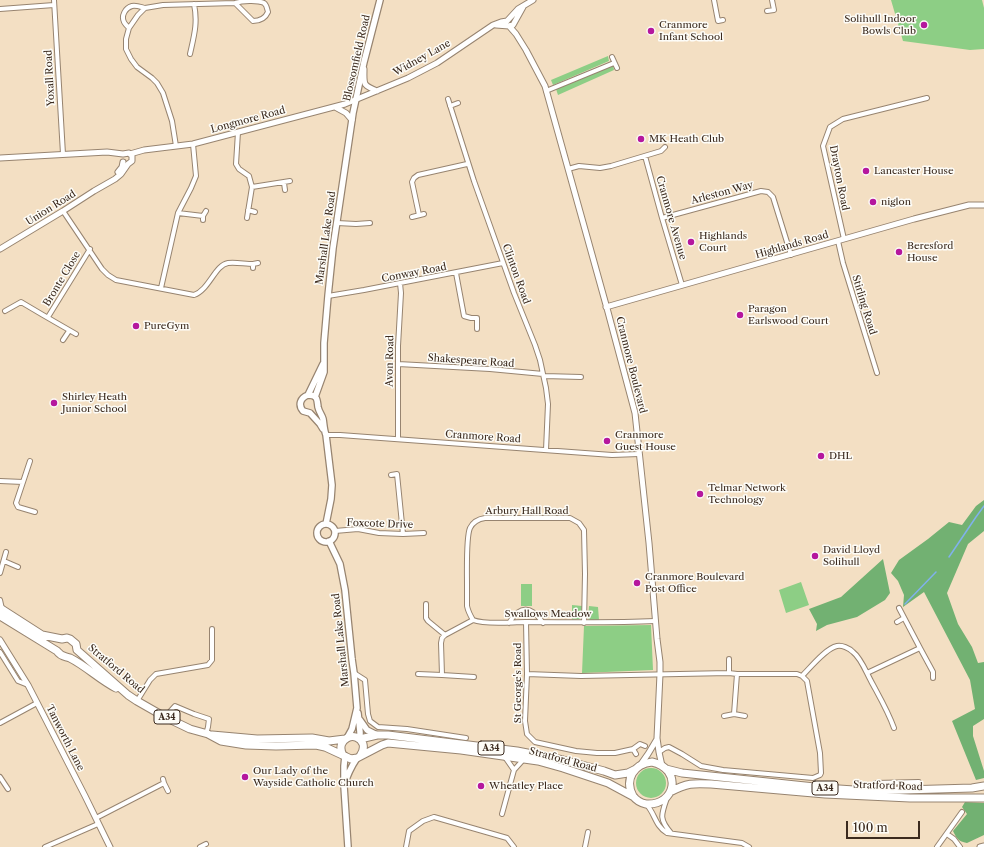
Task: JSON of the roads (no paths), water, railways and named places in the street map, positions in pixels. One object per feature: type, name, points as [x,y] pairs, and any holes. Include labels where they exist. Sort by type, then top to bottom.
[{"type":"highway","name":"Stratford Road","points":[[0,613],[42,635],[62,639],[67,638],[73,641],[77,646],[77,650],[128,695],[190,729],[207,734],[221,741],[246,745],[316,745],[325,747],[351,759],[358,757],[382,744],[388,743],[461,750],[538,761],[608,783],[634,797]]},
{"type":"highway","name":"A34","points":[[0,613],[61,655],[69,658],[128,695]]},
{"type":"highway","points":[[57,651],[57,646],[62,639]]},
{"type":"highway","name":"Stratford Road","points":[[69,658],[77,650]]},
{"type":"highway","name":"Stratford Road","points":[[207,734],[257,739],[312,738],[329,741],[346,739],[353,736],[360,739],[377,735],[388,735],[517,751],[563,760],[614,775],[628,773],[638,767]]},
{"type":"highway","points":[[344,755],[341,745],[346,739]]},
{"type":"highway","points":[[358,757],[362,753],[363,746],[360,739]]},
{"type":"highway","name":"A34","points":[[638,767],[652,762],[664,767]]},
{"type":"highway","points":[[634,797],[630,780],[638,767]]},
{"type":"highway","name":"Stratford Road","points":[[664,767],[682,772],[824,788],[922,790],[972,788],[984,786]]},
{"type":"highway","points":[[664,767],[670,773],[672,780],[672,787],[669,794]]},
{"type":"highway","name":"Stratford Road","points":[[669,794],[683,786],[695,783],[825,794],[910,798],[984,798]]},
{"type":"highway","name":"A34","points":[[634,797],[646,804],[658,803],[669,794]]},
{"type":"main road","name":"Blossomfield Road","points":[[352,120],[364,62],[380,0]]},
{"type":"main road","name":"Marshall Lake Road","points":[[315,397],[324,372],[324,343],[328,296],[352,120]]},
{"type":"main road","name":"Marshall Lake Road","points":[[324,360],[308,395],[303,397],[300,402],[300,406],[303,411],[310,413],[320,424],[325,433]]},
{"type":"main road","points":[[308,395],[312,395],[317,400],[318,407],[323,418],[332,485],[332,499],[326,524]]},
{"type":"main road","points":[[310,413],[315,411],[318,407]]},
{"type":"main road","points":[[326,524],[332,526],[335,531],[333,538],[329,541],[323,541],[318,535],[318,530],[320,527],[326,524]]},
{"type":"main road","name":"Marshall Lake Road","points":[[329,541],[340,564],[345,590],[354,673],[357,708],[352,729],[346,739]]},
{"type":"main road","points":[[357,708],[360,739]]},
{"type":"main road","points":[[358,718],[367,730],[377,735]]},
{"type":"main road","points":[[344,755],[344,786],[348,847]]},
{"type":"main road","points":[[344,786],[350,768],[358,757]]},
{"type":"street","name":"Yoxall Road","points":[[54,0],[63,154]]},
{"type":"street","points":[[128,28],[124,22],[123,15],[131,6],[145,8],[162,5],[235,3],[244,0],[260,1],[264,3],[268,12],[261,20],[253,21],[235,3]]},
{"type":"street","points":[[714,0],[718,21],[723,20]]},
{"type":"street","points":[[767,11],[774,10],[772,0]]},
{"type":"street","name":"Widney Lane","points":[[356,100],[408,78],[437,63],[494,25],[501,22],[510,23],[518,9],[530,1]]},
{"type":"street","points":[[190,54],[196,24],[194,4]]},
{"type":"street","points":[[0,8],[54,5]]},
{"type":"street","points":[[145,8],[128,28],[126,49],[137,67],[152,78],[160,87],[172,121],[176,146]]},
{"type":"street","name":"Cranmore Boulevard","points":[[510,23],[542,79],[546,91],[632,399],[637,426],[649,543],[660,674],[657,738],[659,752],[664,767]]},
{"type":"street","points":[[612,57],[617,68]]},
{"type":"street","points":[[364,62],[364,83],[367,87],[377,91]]},
{"type":"street","points":[[546,91],[614,62]]},
{"type":"street","name":"Drayton Road","points":[[844,239],[823,146],[830,127],[843,119],[927,98]]},
{"type":"street","name":"Clinton Road","points":[[448,99],[467,164],[514,293],[535,345],[544,375],[548,404],[546,450]]},
{"type":"street","name":"Longmore Road","points":[[124,159],[127,153],[131,156],[144,150],[193,144],[335,107],[356,100]]},
{"type":"street","points":[[450,106],[458,103]]},
{"type":"street","points":[[335,107],[346,113],[352,120]]},
{"type":"street","points":[[238,132],[236,164],[239,169],[249,176],[252,187],[247,218]]},
{"type":"street","points":[[162,288],[178,213],[196,176],[193,144]]},
{"type":"street","points":[[568,169],[579,166],[600,168],[611,166],[661,151],[665,147]]},
{"type":"street","points":[[0,158],[107,152],[114,153],[124,159]]},
{"type":"street","name":"Union Road","points":[[0,249],[121,174],[124,159],[130,162],[131,156]]},
{"type":"street","name":"Cranmore Avenue","points":[[645,156],[682,285]]},
{"type":"street","points":[[412,217],[422,214],[412,182],[414,178],[418,175],[467,164]]},
{"type":"street","points":[[252,187],[290,181]]},
{"type":"street","points":[[284,183],[285,190]]},
{"type":"street","name":"Arleston Way","points":[[662,218],[761,191],[768,192],[773,197],[791,255]]},
{"type":"street","name":"Highlands Road","points":[[606,307],[969,205],[984,205]]},
{"type":"street","points":[[248,210],[255,212]]},
{"type":"street","points":[[63,211],[90,249],[102,269],[116,280],[194,295],[203,290],[222,266],[227,263],[253,266],[258,263]]},
{"type":"street","points":[[178,213],[203,218],[206,211]]},
{"type":"street","points":[[337,223],[370,223]]},
{"type":"street","name":"Stirling Road","points":[[838,241],[843,263],[877,373]]},
{"type":"street","name":"Bronte Close","points":[[48,317],[90,249]]},
{"type":"street","name":"Conway Road","points":[[328,296],[504,263]]},
{"type":"street","points":[[456,273],[464,316],[477,318],[477,329]]},
{"type":"street","name":"Avon Road","points":[[398,439],[400,283]]},
{"type":"street","name":"Bronte Close","points":[[13,314],[8,310],[21,302],[76,334]]},
{"type":"street","points":[[63,340],[69,331]]},
{"type":"street","name":"Shakespeare Road","points":[[398,364],[490,369],[544,375],[581,377]]},
{"type":"street","name":"Cranmore Road","points":[[325,433],[612,455],[639,454]]},
{"type":"street","points":[[30,461],[16,504],[18,507],[35,512]]},
{"type":"street","points":[[391,475],[397,474],[403,534]]},
{"type":"street","points":[[0,481],[23,482]]},
{"type":"street","name":"Arbury Hall Road","points":[[473,620],[469,614],[467,606],[467,569],[468,532],[474,522],[485,518],[570,518],[579,523],[584,530],[584,623]]},
{"type":"street","name":"Foxcote Drive","points":[[335,531],[358,529],[379,533],[424,533]]},
{"type":"street","points":[[0,573],[6,552]]},
{"type":"street","points":[[4,561],[18,567]]},
{"type":"street","points":[[0,600],[0,613]]},
{"type":"street","points":[[426,604],[426,618],[445,635]]},
{"type":"street","points":[[899,608],[933,672],[933,678]]},
{"type":"street","points":[[509,623],[514,615],[522,610],[529,609],[534,612],[543,623]]},
{"type":"street","points":[[897,622],[904,618]]},
{"type":"street","points":[[442,675],[442,638],[473,620]]},
{"type":"street","name":"Swallows Meadow","points":[[473,620],[478,622],[509,623],[584,623],[655,620]]},
{"type":"street","name":"St George's Road","points":[[526,622],[527,674],[525,721],[527,734],[534,742]]},
{"type":"street","points":[[137,701],[150,680],[156,674],[208,665],[212,660],[212,629]]},
{"type":"street","name":"Tanworth Lane","points":[[0,640],[28,685],[110,847]]},
{"type":"street","points":[[802,676],[831,648],[838,645],[846,647],[853,651],[857,656],[894,728]]},
{"type":"street","points":[[867,673],[920,648]]},
{"type":"street","points":[[0,652],[18,681],[28,685]]},
{"type":"street","points":[[729,659],[729,673]]},
{"type":"street","points":[[354,673],[364,680],[366,706],[370,721],[378,727],[466,738]]},
{"type":"street","points":[[527,674],[581,676],[729,673],[797,674],[802,676],[807,681],[820,753],[820,775],[813,778],[723,770],[701,766],[669,747],[659,752]]},
{"type":"street","points":[[418,674],[474,677]]},
{"type":"street","points":[[734,714],[736,674]]},
{"type":"street","points":[[0,723],[37,703]]},
{"type":"street","points":[[164,716],[175,706],[209,719],[207,734]]},
{"type":"street","points":[[724,716],[734,714],[745,716]]},
{"type":"street","name":"Cranmore Boulevard","points":[[638,767],[648,754],[657,738]]},
{"type":"street","name":"Stratford Road","points":[[534,742],[563,749],[603,753],[614,753],[633,749],[640,744],[645,746]]},
{"type":"street","name":"Stratford Road","points":[[563,749],[563,760]]},
{"type":"street","points":[[633,749],[636,754]]},
{"type":"street","points":[[505,757],[514,770]]},
{"type":"street","points":[[502,814],[514,770],[523,760]]},
{"type":"street","points":[[0,777],[8,789]]},
{"type":"street","points":[[96,818],[163,781],[168,790]]},
{"type":"street","points":[[669,794],[662,815],[664,825],[672,834]]},
{"type":"street","points":[[646,804],[651,809],[662,830],[666,832],[742,843],[749,847]]},
{"type":"street","points":[[937,847],[962,812]]},
{"type":"street","points":[[406,847],[409,831],[423,821],[434,817],[507,838],[514,847]]},
{"type":"street","points":[[45,847],[98,824]]},
{"type":"street","points":[[585,847],[588,832]]},
{"type":"street","points":[[947,834],[954,839],[960,847]]},
{"type":"street","points":[[200,847],[206,844]]},
{"type":"street","points":[[980,847],[984,846]]},
{"type":"waterway","points":[[949,557],[984,506]]},
{"type":"waterway","points":[[905,604],[936,572]]},
{"type":"place","name":"Solihull Indoor Bowls Club","points":[[924,25]]},
{"type":"place","name":"Cranmore Infant School","points":[[651,31]]},
{"type":"place","name":"MK Heath Club","points":[[641,139]]},
{"type":"place","name":"Lancaster House","points":[[866,171]]},
{"type":"place","name":"niglon","points":[[873,202]]},
{"type":"place","name":"Highlands Court","points":[[691,242]]},
{"type":"place","name":"Beresford House","points":[[899,252]]},
{"type":"place","name":"Paragon Earlswood Court","points":[[740,315]]},
{"type":"place","name":"PureGym","points":[[136,326]]},
{"type":"place","name":"Shirley Heath Junior School","points":[[54,403]]},
{"type":"place","name":"Cranmore Guest House","points":[[607,441]]},
{"type":"place","name":"DHL","points":[[821,456]]},
{"type":"place","name":"Telmar Network Technology","points":[[700,494]]},
{"type":"place","name":"David Lloyd Solihull","points":[[815,556]]},
{"type":"place","name":"Cranmore Boulevard Post Office","points":[[637,583]]},
{"type":"place","name":"Our Lady of the Wayside Catholic Church","points":[[245,777]]},
{"type":"place","name":"Wheatley Place","points":[[481,786]]}]
